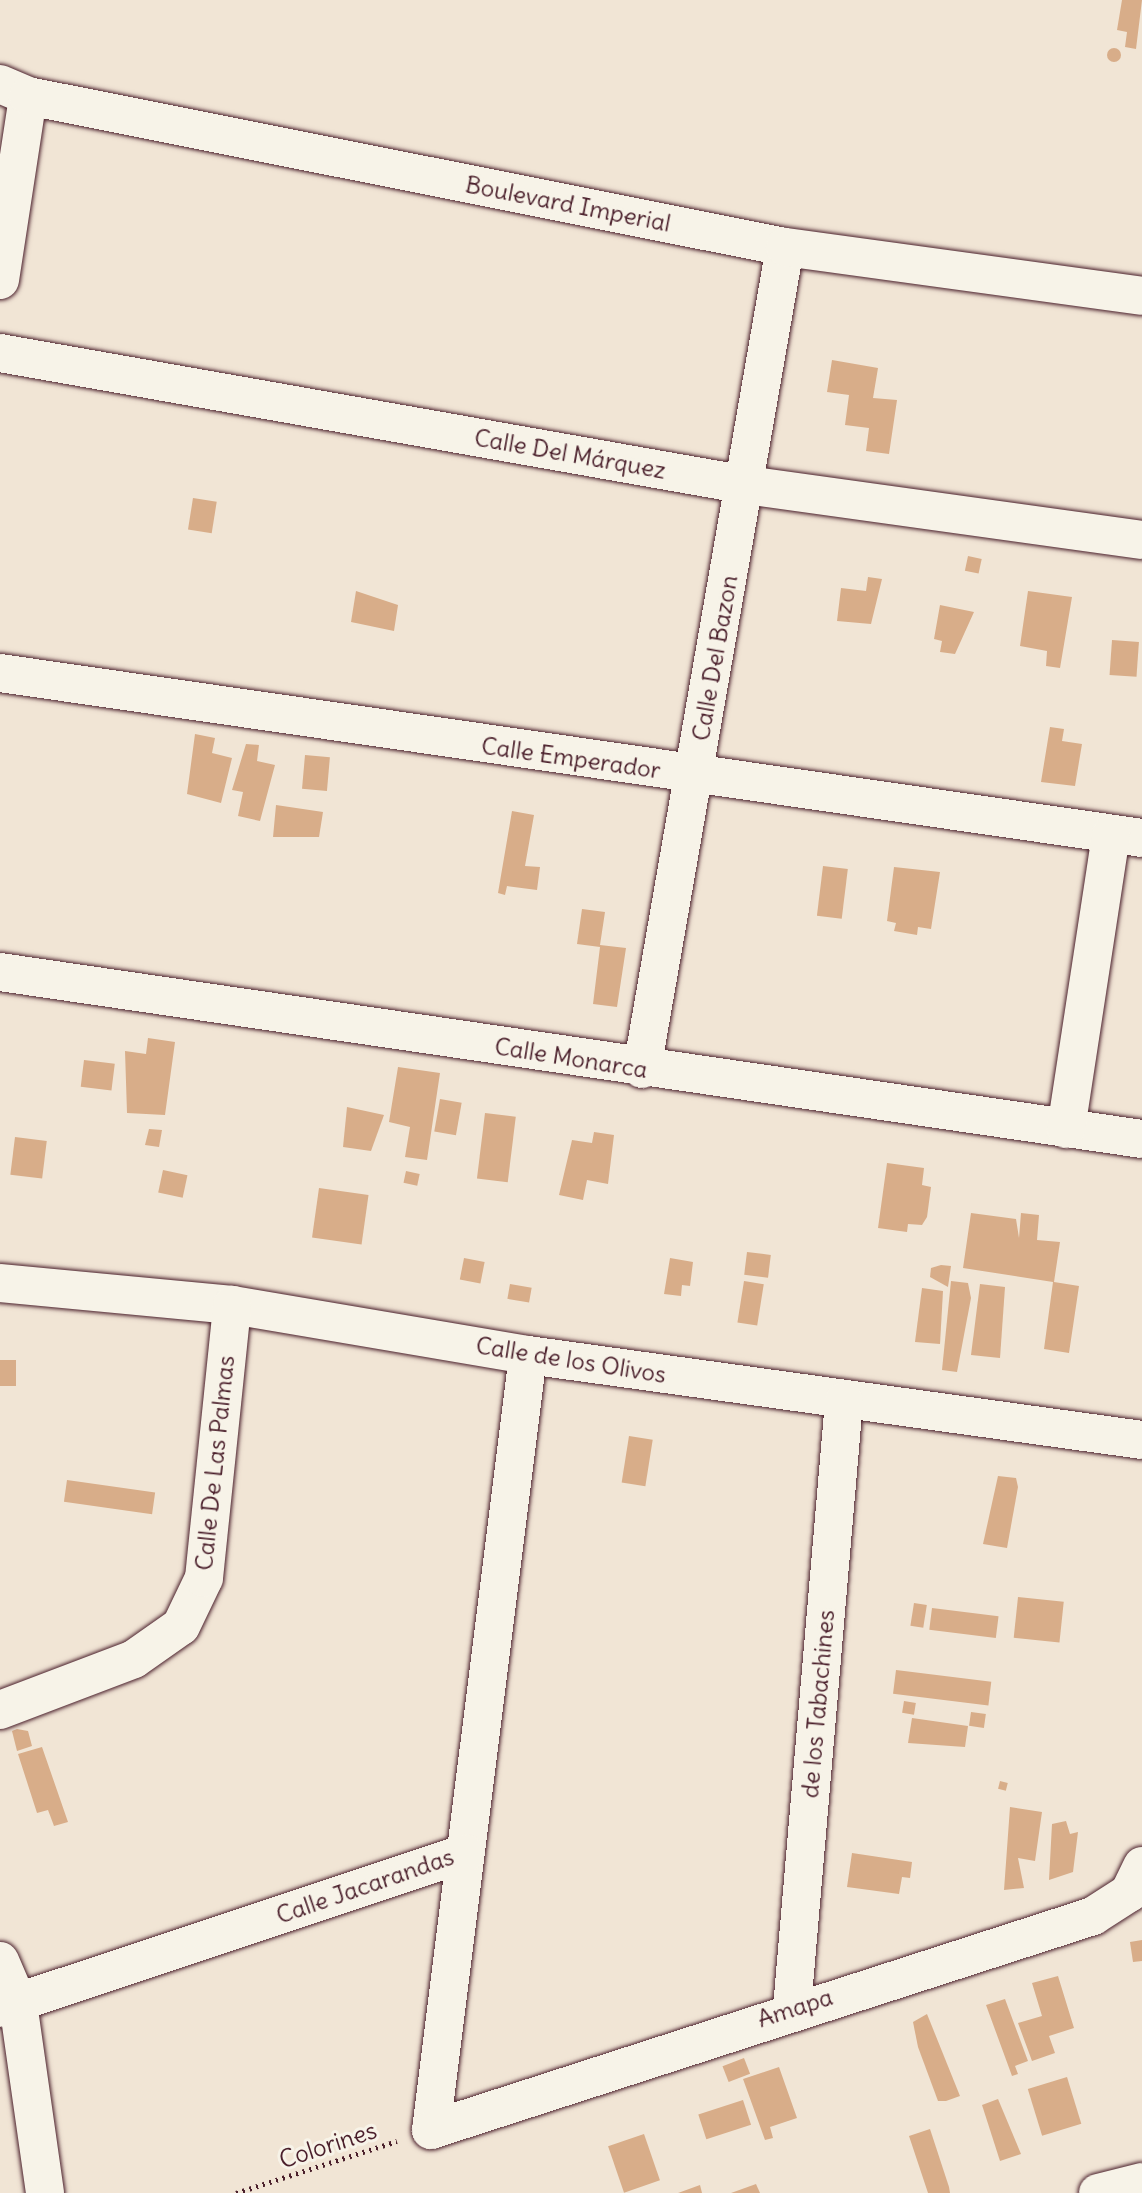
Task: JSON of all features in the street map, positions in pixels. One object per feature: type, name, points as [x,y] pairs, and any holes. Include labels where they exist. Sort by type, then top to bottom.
[{"type":"street","name":"Boulevard Imperial","points":[[14,90],[785,247],[1142,296]]},
{"type":"street","points":[[0,279],[14,90]]},
{"type":"street","name":"Calle Del Bazon","points":[[642,1069],[746,485],[785,247]]},
{"type":"street","name":"Calle Del Márquez","points":[[0,353],[746,485],[1142,540]]},
{"type":"street","name":"Calle Emperador","points":[[0,673],[694,776],[1127,836]]},
{"type":"street","points":[[1066,1129],[1127,836]]},
{"type":"street","name":"Calle Monarca","points":[[0,972],[642,1069],[1142,1139]]},
{"type":"street","name":"Calle de los Olivos","points":[[0,1283],[232,1305],[528,1355],[844,1401],[1142,1440]]},
{"type":"street","name":"Calle De Las Palmas","points":[[0,1710],[134,1659],[181,1626],[204,1578],[232,1305]]},
{"type":"street","points":[[465,1853],[528,1355]]},
{"type":"street","name":"de los Tabachines","points":[[792,2008],[844,1401]]},
{"type":"street","name":"Calle Jacarandas","points":[[9,2006],[465,1853],[431,2130]]},
{"type":"street","name":"Amapa","points":[[431,2130],[792,2008],[1093,1916],[1129,1893],[1142,1866]]},
{"type":"street","points":[[0,1961],[45,2193]]},
{"type":"street","points":[[1098,2193],[1142,2182]]},
{"type":"path","name":"Colorines","points":[[236,2193],[431,2130]]},
{"type":"building","points":[[1122,0],[1142,0],[1136,49],[1125,47],[1127,32],[1117,30]]},
{"type":"building","points":[[1111,48],[1117,48],[1121,55],[1117,62],[1111,62],[1107,58],[1107,52]]},
{"type":"building","points":[[832,360],[878,368],[873,398],[897,400],[889,454],[866,451],[869,428],[845,425],[849,395],[827,392]]},
{"type":"building","points":[[193,498],[217,502],[212,533],[188,530]]},
{"type":"building","points":[[968,556],[982,559],[979,574],[965,571]]},
{"type":"building","points":[[868,577],[882,579],[871,624],[837,621],[841,588],[866,591]]},
{"type":"building","points":[[356,591],[398,605],[394,631],[351,622]]},
{"type":"building","points":[[1028,591],[1072,597],[1060,668],[1046,666],[1047,651],[1020,646]]},
{"type":"building","points":[[940,605],[974,612],[955,654],[940,652],[942,641],[934,639]]},
{"type":"building","points":[[1112,640],[1139,642],[1136,677],[1110,675]]},
{"type":"building","points":[[1050,727],[1064,729],[1062,741],[1082,744],[1075,786],[1041,782]]},
{"type":"building","points":[[195,734],[215,738],[212,753],[232,758],[221,803],[187,794]]},
{"type":"building","points":[[246,744],[259,745],[257,761],[275,765],[260,821],[238,816],[243,792],[232,790]]},
{"type":"building","points":[[305,755],[330,757],[327,791],[302,789]]},
{"type":"building","points":[[276,805],[323,812],[319,837],[273,837]]},
{"type":"building","points":[[512,811],[534,815],[525,866],[540,867],[537,890],[507,886],[505,895],[498,893]]},
{"type":"building","points":[[823,866],[848,869],[842,919],[817,916]]},
{"type":"building","points":[[894,867],[940,872],[931,929],[918,927],[917,935],[894,931],[896,923],[887,921]]},
{"type":"building","points":[[582,909],[605,912],[600,945],[626,948],[617,1007],[593,1004],[600,947],[577,944]]},
{"type":"building","points":[[148,1038],[175,1042],[165,1115],[127,1113],[125,1051],[146,1054]]},
{"type":"building","points":[[84,1060],[115,1064],[111,1091],[81,1087]]},
{"type":"building","points":[[398,1067],[440,1073],[427,1160],[405,1157],[410,1127],[389,1122]]},
{"type":"building","points":[[440,1099],[462,1103],[456,1135],[434,1131]]},
{"type":"building","points":[[347,1107],[384,1115],[371,1151],[343,1147]]},
{"type":"building","points":[[485,1113],[516,1117],[508,1182],[477,1179]]},
{"type":"building","points":[[149,1129],[162,1130],[159,1147],[145,1145]]},
{"type":"building","points":[[594,1132],[614,1135],[608,1184],[587,1180],[583,1200],[559,1195],[572,1140],[592,1143]]},
{"type":"building","points":[[15,1137],[47,1141],[42,1179],[10,1175]]},
{"type":"building","points":[[887,1163],[924,1168],[922,1185],[931,1187],[927,1217],[922,1225],[908,1224],[907,1232],[878,1228]]},
{"type":"building","points":[[163,1170],[187,1175],[183,1198],[158,1192]]},
{"type":"building","points":[[406,1171],[420,1174],[417,1186],[404,1183]]},
{"type":"building","points":[[319,1188],[369,1195],[362,1244],[312,1238]]},
{"type":"building","points":[[971,1213],[1016,1219],[1019,1238],[1021,1213],[1039,1215],[1037,1240],[1060,1242],[1054,1282],[1079,1286],[1069,1353],[1044,1349],[1053,1282],[963,1268]]},
{"type":"building","points":[[747,1252],[771,1255],[768,1278],[744,1275]]},
{"type":"building","points":[[464,1258],[485,1262],[480,1284],[460,1280]]},
{"type":"building","points":[[670,1258],[693,1262],[690,1286],[682,1285],[681,1296],[664,1294]]},
{"type":"building","points":[[951,1266],[948,1287],[930,1277],[931,1268]]},
{"type":"building","points":[[744,1281],[764,1284],[757,1326],[737,1322]]},
{"type":"building","points":[[951,1281],[968,1283],[971,1298],[957,1372],[942,1370]]},
{"type":"building","points":[[510,1284],[532,1288],[529,1303],[507,1299]]},
{"type":"building","points":[[980,1284],[1005,1287],[1000,1358],[971,1355]]},
{"type":"building","points":[[922,1288],[943,1291],[940,1344],[915,1342]]},
{"type":"building","points":[[0,1360],[16,1360],[16,1386],[0,1386]]},
{"type":"building","points":[[629,1436],[653,1440],[645,1486],[622,1482]]},
{"type":"building","points":[[998,1476],[1016,1478],[1018,1487],[1007,1548],[983,1544]]},
{"type":"building","points":[[67,1480],[155,1492],[152,1514],[64,1502]]},
{"type":"building","points":[[1018,1597],[1064,1602],[1059,1643],[1014,1638]]},
{"type":"building","points":[[914,1603],[927,1605],[923,1628],[910,1626]]},
{"type":"building","points":[[932,1608],[999,1616],[996,1638],[929,1630]]},
{"type":"building","points":[[896,1670],[991,1682],[988,1706],[893,1694]]},
{"type":"building","points":[[904,1701],[916,1703],[914,1715],[902,1713]]},
{"type":"building","points":[[971,1712],[986,1714],[984,1728],[969,1726]]},
{"type":"building","points":[[912,1718],[968,1726],[965,1747],[908,1743]]},
{"type":"building","points":[[12,1731],[28,1731],[32,1746],[17,1751]]},
{"type":"building","points":[[42,1747],[68,1822],[54,1826],[48,1810],[37,1813],[18,1754]]},
{"type":"building","points":[[1000,1781],[1008,1783],[1006,1791],[998,1789]]},
{"type":"building","points":[[1010,1807],[1042,1812],[1035,1861],[1018,1858],[1024,1888],[1004,1890]]},
{"type":"building","points":[[1066,1821],[1070,1834],[1078,1832],[1073,1872],[1049,1880],[1052,1824]]},
{"type":"building","points":[[852,1853],[912,1862],[910,1878],[902,1877],[899,1894],[847,1887]]},
{"type":"building","points":[[1142,1940],[1142,1961],[1133,1962],[1130,1942]]},
{"type":"building","points":[[1058,1976],[1074,2028],[1049,2036],[1055,2053],[1032,2061],[1018,2023],[1042,2016],[1032,1983]]},
{"type":"building","points":[[1005,1999],[1028,2061],[1015,2066],[1018,2074],[1012,2076],[986,2005]]},
{"type":"building","points":[[927,2014],[960,2096],[946,2101],[938,2101],[918,2047],[913,2022]]},
{"type":"building","points":[[744,2058],[750,2074],[729,2082],[723,2066]]},
{"type":"building","points":[[779,2067],[797,2118],[770,2127],[773,2138],[765,2140],[743,2079]]},
{"type":"building","points":[[1067,2077],[1081,2124],[1042,2136],[1028,2089]]},
{"type":"building","points":[[998,2099],[1021,2154],[1000,2161],[982,2105]]},
{"type":"building","points":[[743,2100],[751,2125],[706,2139],[698,2115]]},
{"type":"building","points":[[930,2129],[950,2193],[928,2193],[909,2136]]},
{"type":"building","points":[[644,2134],[660,2180],[624,2193],[608,2146]]},
{"type":"building","points":[[756,2184],[760,2193],[731,2193]]},
{"type":"building","points":[[700,2185],[702,2193],[678,2193]]}]
